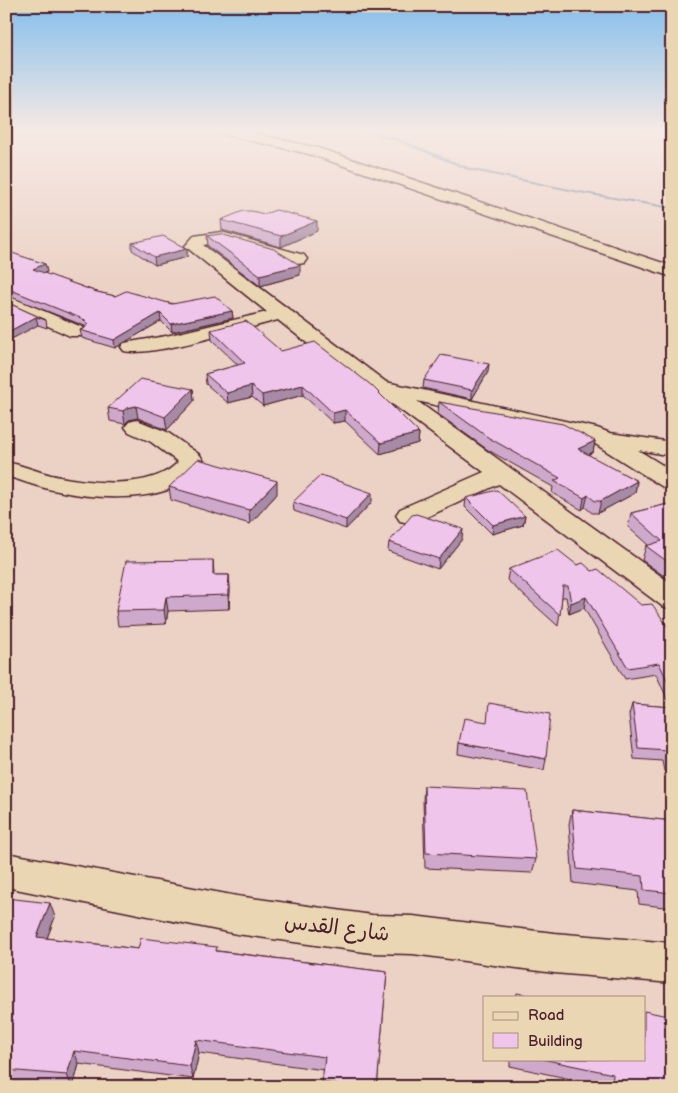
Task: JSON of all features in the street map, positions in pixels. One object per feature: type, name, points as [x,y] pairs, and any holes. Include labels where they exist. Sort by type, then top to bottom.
[{"type":"street","points":[[404,182],[672,272]]},
{"type":"street","points":[[298,259],[220,237],[200,239],[193,246],[372,384],[403,401],[672,599]]},
{"type":"street","points":[[6,300],[77,332]]},
{"type":"street","points":[[131,347],[166,342],[280,314]]},
{"type":"street","points":[[372,384],[597,436],[672,449]]},
{"type":"street","points":[[6,469],[25,472],[45,481],[58,484],[103,488],[136,488],[171,480],[184,472],[191,460],[159,437],[137,427]]},
{"type":"street","points":[[597,436],[672,482]]},
{"type":"street","points":[[409,515],[500,474]]},
{"type":"street","name":"شارع القدس","points":[[6,870],[237,915],[363,933],[412,935],[554,953],[672,963]]},
{"type":"building","points":[[276,210],[317,221],[281,236],[221,220],[243,211],[264,214]]},
{"type":"building","points":[[220,234],[274,249],[300,265],[260,275],[207,236]]},
{"type":"building","points":[[163,236],[187,249],[154,257],[132,243]]},
{"type":"building","points":[[6,251],[45,264],[33,269],[97,292],[115,296],[126,291],[172,304],[215,296],[232,311],[171,324],[160,313],[114,340],[80,330],[84,329],[88,324],[83,319],[6,288]]},
{"type":"building","points":[[6,302],[46,320],[36,317],[6,333]]},
{"type":"building","points":[[246,321],[281,351],[315,342],[371,385],[419,433],[381,443],[345,410],[333,413],[303,385],[262,395],[251,386],[227,393],[205,374],[245,363],[211,330]]},
{"type":"building","points":[[441,355],[489,364],[472,390],[424,380]]},
{"type":"building","points":[[140,379],[193,389],[165,417],[136,406],[123,411],[108,408]]},
{"type":"building","points":[[439,402],[563,424],[595,441],[578,449],[637,481],[601,501],[595,501],[588,495],[584,498],[554,481],[560,478],[489,438]]},
{"type":"building","points":[[198,459],[277,481],[249,510],[169,487]]},
{"type":"building","points":[[321,475],[372,493],[346,520],[293,502]]},
{"type":"building","points":[[497,490],[525,516],[493,525],[466,498]]},
{"type":"building","points":[[672,503],[672,565],[646,546],[662,541],[631,513]]},
{"type":"building","points":[[416,514],[463,529],[439,559],[389,542],[412,515]]},
{"type":"building","points":[[558,550],[577,565],[583,563],[592,571],[598,569],[641,605],[652,604],[672,633],[672,690],[659,663],[628,668],[586,597],[571,603],[568,586],[563,586],[560,615],[509,569]]},
{"type":"building","points":[[213,560],[213,575],[229,575],[228,595],[166,597],[164,610],[116,611],[126,561]]},
{"type":"building","points":[[489,703],[550,714],[546,759],[459,743],[464,718],[487,722]]},
{"type":"building","points":[[632,704],[672,707],[672,760],[668,759],[666,750],[638,748]]},
{"type":"building","points":[[424,786],[527,791],[536,859],[426,853]]},
{"type":"building","points":[[572,810],[672,821],[672,893],[644,890],[643,876],[577,869]]},
{"type":"building","points":[[6,898],[50,903],[37,937],[138,949],[141,938],[217,947],[216,951],[387,972],[377,1087],[354,1087],[322,1082],[325,1057],[196,1040],[190,1066],[74,1051],[67,1075],[6,1070],[6,1018],[9,1012],[6,1012]]},
{"type":"building","points":[[517,993],[533,996],[516,996]]},
{"type":"building","points":[[646,1011],[672,1017],[672,1087],[612,1087],[613,1074],[547,1060],[646,1060]]},
{"type":"waterway","points":[[531,182],[672,208]]}]
